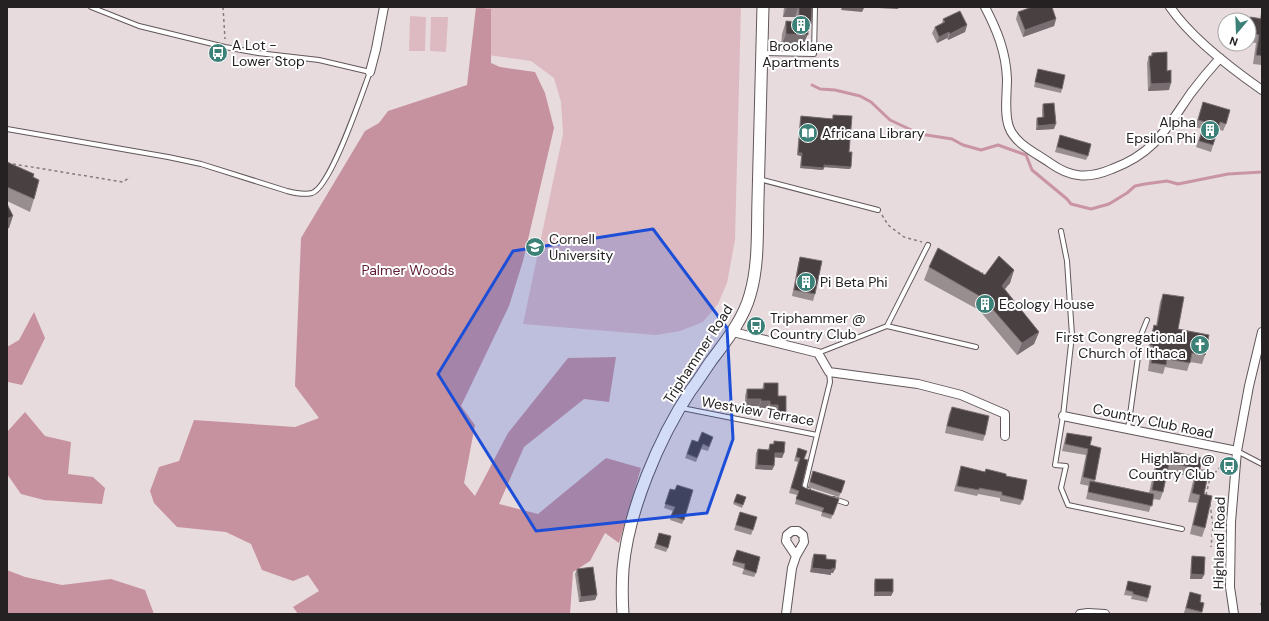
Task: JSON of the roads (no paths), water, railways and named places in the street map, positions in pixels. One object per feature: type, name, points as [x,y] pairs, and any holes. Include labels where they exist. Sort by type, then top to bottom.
[{"type":"street","points":[[370,72],[384,7]]},
{"type":"street","name":"Triphammer Road","points":[[623,614],[623,568],[628,539],[644,484],[661,444],[680,407],[733,332],[744,312],[753,284],[756,253],[759,178],[763,7]]},
{"type":"street","points":[[985,7],[1000,39],[1006,60],[1007,118],[1011,131],[1020,142],[1061,171],[1083,176],[1105,172],[1133,160],[1155,143],[1192,92],[1220,58]]},
{"type":"street","points":[[1170,7],[1189,29],[1220,58],[1262,90]]},
{"type":"street","points":[[733,332],[818,353],[829,372],[918,384],[961,395],[1005,414],[1005,436]]},
{"type":"street","name":"Highland Road","points":[[1234,614],[1230,587],[1231,522],[1237,451],[1249,386],[1262,332]]},
{"type":"street","name":"Country Club Road","points":[[1063,416],[1237,451]]},
{"type":"street","points":[[786,614],[792,568],[796,556]]},
{"type":"street","points":[[1080,614],[1105,614]]},
{"type":"lane","points":[[7,129],[201,164],[301,194],[313,193],[321,184],[329,172],[353,121],[370,72],[319,60],[258,53],[225,47],[139,26],[91,7]]},
{"type":"lane","points":[[762,53],[814,54],[815,7]]},
{"type":"lane","points":[[759,178],[878,210]]},
{"type":"lane","points":[[1060,231],[1067,261],[1072,335],[1063,416],[1054,465],[1066,466],[1061,488],[1068,505],[1182,529]]},
{"type":"lane","points":[[887,326],[928,245]]},
{"type":"lane","points":[[1128,429],[1141,335],[1147,320]]},
{"type":"lane","points":[[818,353],[887,326],[976,348]]},
{"type":"lane","name":"Westview Terrace","points":[[680,407],[817,435],[830,382],[829,372]]},
{"type":"lane","points":[[811,491],[804,489],[817,435]]},
{"type":"lane","points":[[1237,451],[1262,464]]},
{"type":"lane","points":[[832,498],[846,503]]},
{"type":"waterway","points":[[812,85],[820,89],[835,90],[860,96],[871,102],[890,120],[920,134],[952,139],[963,145],[981,150],[998,145],[1026,155],[1032,170],[1071,204],[1091,209],[1109,204],[1127,193],[1135,186],[1167,181],[1178,184],[1228,174],[1262,172]]},
{"type":"place","name":"Brooklane Apartments","points":[[801,25]]},
{"type":"place","name":"A Lot - Lower Stop","points":[[218,53]]},
{"type":"place","name":"Alpha Epsilon Phi","points":[[1210,130]]},
{"type":"place","name":"Africana Library","points":[[808,133]]},
{"type":"place","name":"Cornell University","points":[[535,247]]},
{"type":"place","name":"Pi Beta Phi","points":[[806,282]]},
{"type":"place","name":"Ecology House","points":[[985,304]]},
{"type":"place","name":"Triphammer @ Country Club","points":[[756,326]]},
{"type":"place","name":"First Congregational Church of Ithaca","points":[[1200,345]]},
{"type":"place","name":"Highland @ Country Club","points":[[1229,466]]},
{"type":"park label","name":"Palmer Woods","points":[[408,270]]}]
